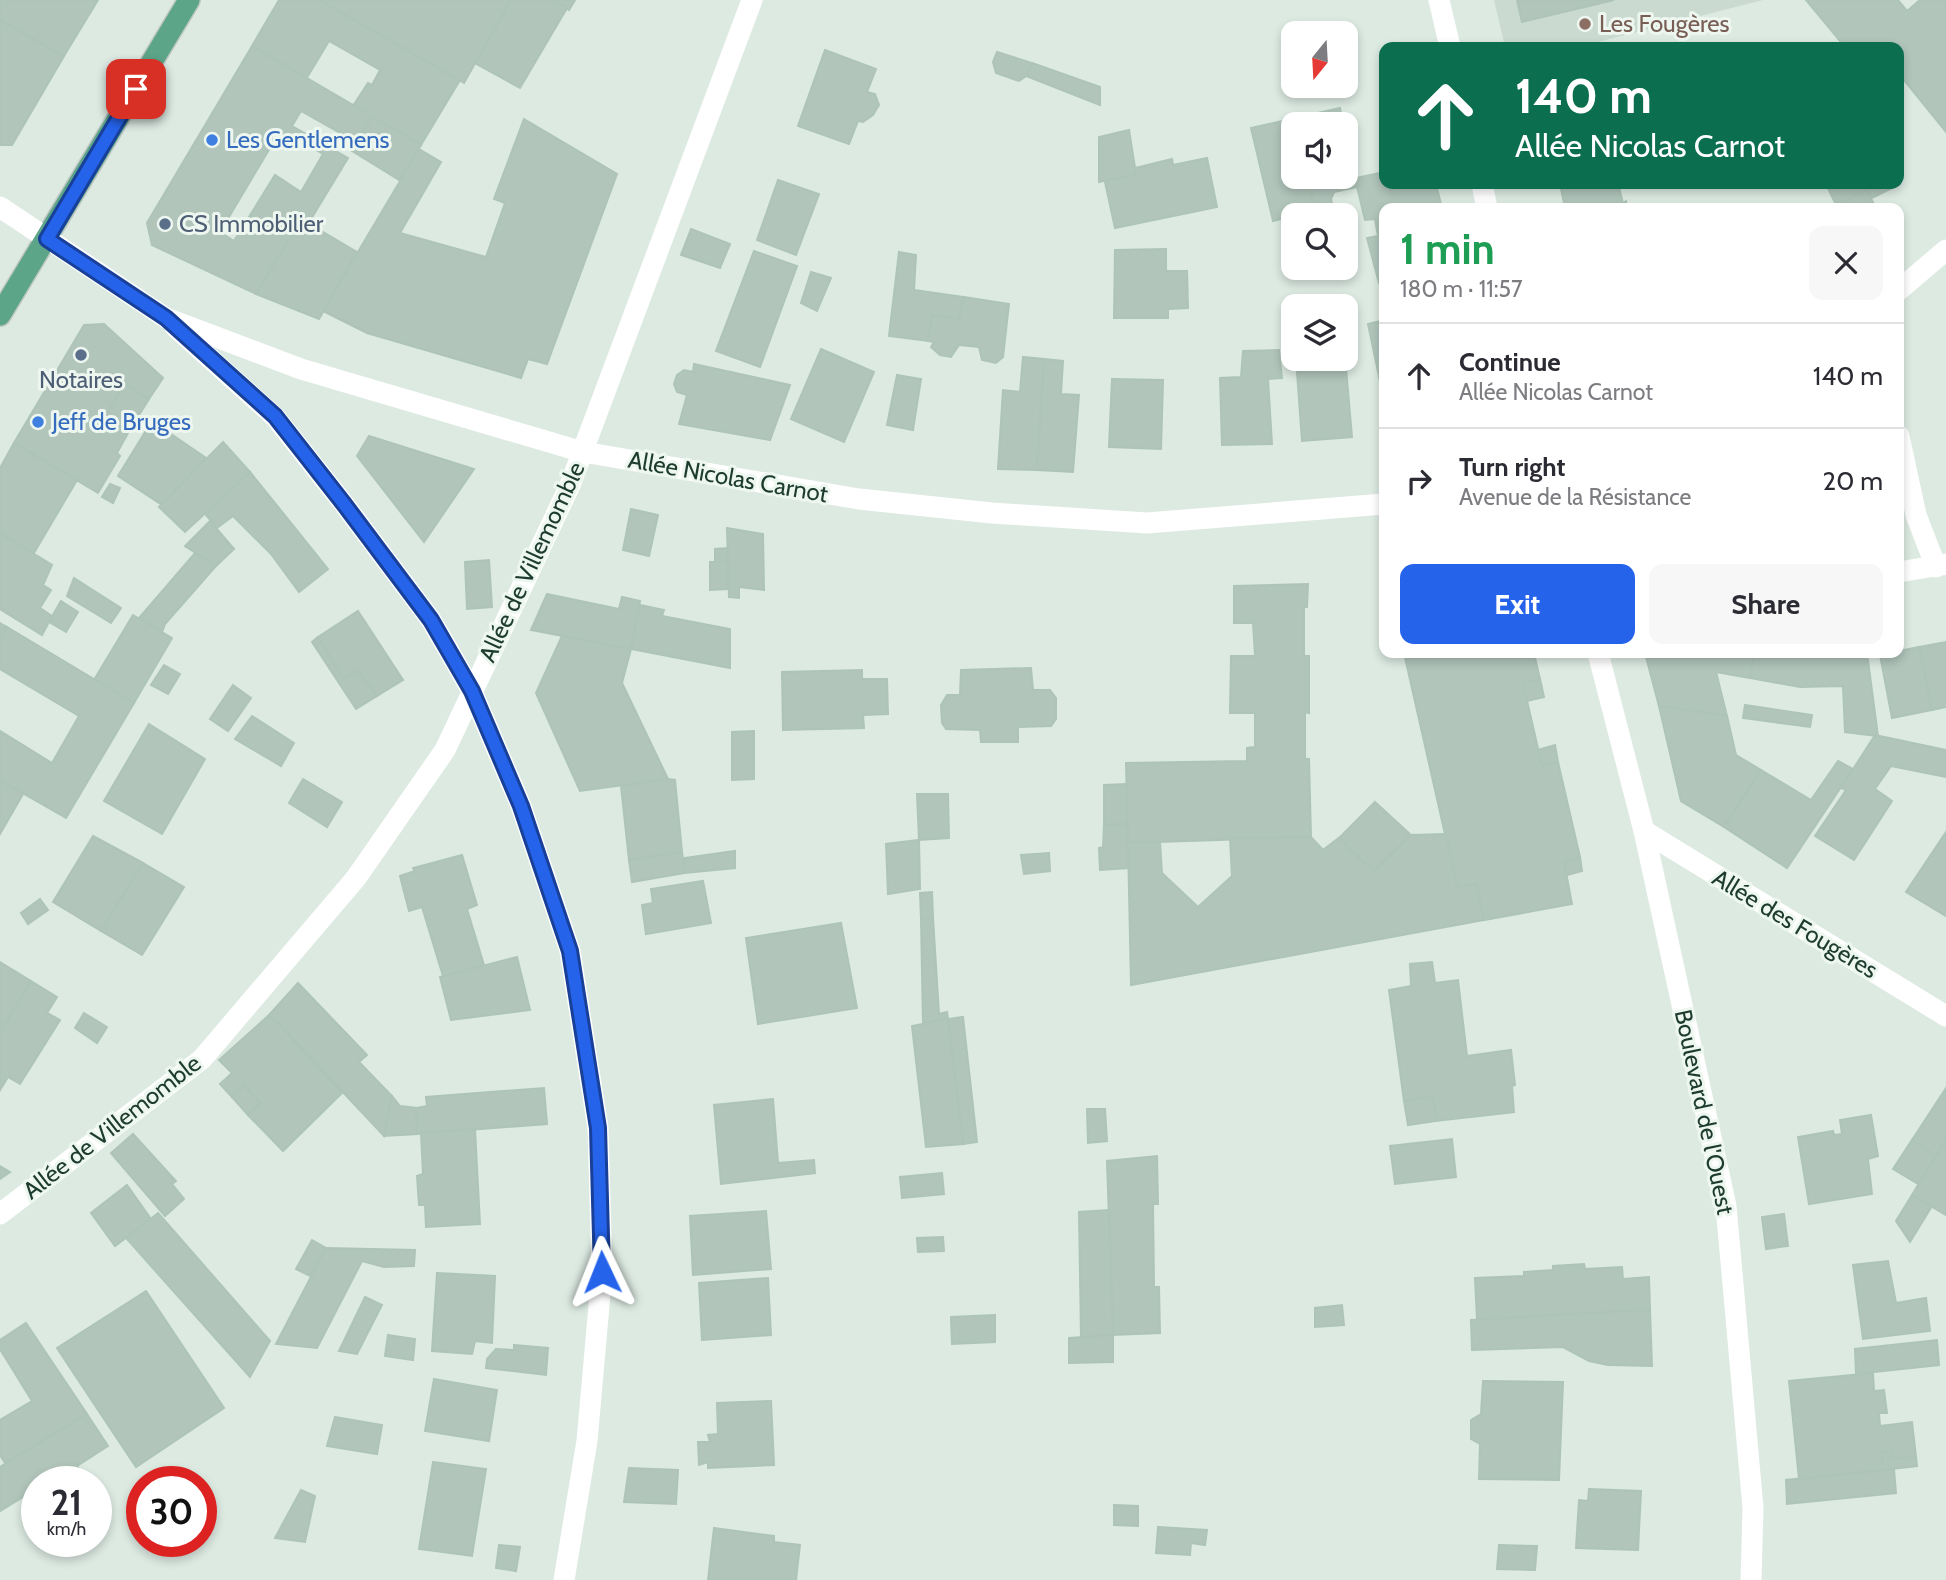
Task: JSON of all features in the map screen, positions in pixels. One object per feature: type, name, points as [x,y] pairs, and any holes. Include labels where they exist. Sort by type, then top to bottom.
[{"type":"main road","points":[[0,316],[189,0]]},
{"type":"street","name":"Allée de Villemomble","points":[[0,1214],[202,1059],[356,878],[445,750],[570,485],[752,0]]},
{"type":"street","points":[[1439,0],[1449,42]]},
{"type":"street","name":"Allée Nicolas Carnot","points":[[0,207],[166,318],[301,369],[583,452],[859,499],[1147,523],[1379,504]]},
{"type":"street","points":[[1904,286],[1946,250]]},
{"type":"street","points":[[166,318],[275,416],[431,620],[472,691],[521,806],[570,951],[598,1128],[602,1272],[587,1441],[564,1580]]},
{"type":"street","points":[[1904,459],[1916,515],[1941,565],[1904,571]]},
{"type":"street","name":"Boulevard de l'Ouest","points":[[1599,658],[1644,831],[1726,1206],[1752,1508],[1751,1580]]},
{"type":"street","name":"Allée des Fougères","points":[[1644,831],[1946,1016]]},
{"type":"shaded area","name":"Les Fougères","points":[[1494,0],[1763,0],[1598,42],[1504,42]]},
{"type":"building","points":[[0,0],[98,0],[64,56],[0,20]]},
{"type":"building","points":[[279,0],[320,0],[460,80],[421,145],[353,106],[368,83],[372,85],[380,70],[329,41],[306,79],[252,46]]},
{"type":"building","points":[[320,0],[511,0],[464,83]]},
{"type":"building","points":[[511,0],[554,0],[567,8],[520,88],[475,63]]},
{"type":"building","points":[[554,0],[575,0],[569,10]]},
{"type":"building","points":[[1517,0],[1614,0],[1522,22]]},
{"type":"building","points":[[1806,0],[1898,0],[1907,11],[1920,0],[1946,0],[1946,132],[1904,80],[1904,42],[1841,42]]},
{"type":"building","points":[[0,20],[64,56],[12,145],[0,145]]},
{"type":"building","points":[[252,46],[372,116],[356,142],[301,111],[292,126],[348,158],[305,229],[298,225],[256,294],[152,245],[147,223]],"holes":[[[288,134],[323,154],[301,192],[275,175],[234,241],[220,232],[273,143],[279,148]]]},
{"type":"building","points":[[825,50],[876,69],[867,92],[875,94],[879,105],[873,115],[863,122],[858,121],[849,144],[798,126]]},
{"type":"building","points":[[997,52],[1032,63],[1026,76],[1019,81],[996,73],[993,62]]},
{"type":"building","points":[[1032,63],[1100,87],[1100,105],[1026,76]]},
{"type":"building","points":[[1340,108],[1341,112],[1322,112]]},
{"type":"building","points":[[372,116],[421,145],[399,180],[352,151]]},
{"type":"building","points":[[524,119],[617,174],[547,364],[528,359],[521,378],[367,333],[323,311],[419,149],[441,162],[400,233],[486,257],[505,203],[494,199]]},
{"type":"building","points":[[1281,121],[1281,189],[1310,189],[1313,203],[1281,203],[1281,219],[1273,221],[1251,128]]},
{"type":"building","points":[[1129,130],[1136,174],[1099,182],[1099,137]]},
{"type":"building","points":[[1207,158],[1217,207],[1115,228],[1105,182],[1136,174],[1135,168],[1172,159],[1173,165]]},
{"type":"building","points":[[1379,173],[1379,189],[1437,189],[1441,203],[1379,203],[1379,283],[1367,238],[1378,236],[1375,219],[1365,220],[1357,189],[1358,178]]},
{"type":"building","points":[[778,180],[819,194],[796,255],[757,240]]},
{"type":"building","points":[[1310,189],[1348,189],[1334,192],[1332,203],[1313,203]]},
{"type":"building","points":[[1561,189],[1619,189],[1623,203],[1564,203]]},
{"type":"building","points":[[1828,189],[1890,189],[1872,198],[1866,190],[1835,203]]},
{"type":"building","points":[[1866,190],[1873,203],[1840,203]]},
{"type":"building","points":[[308,223],[357,252],[319,319],[256,294],[298,225],[305,229]]},
{"type":"building","points":[[691,229],[730,244],[720,268],[681,255]]},
{"type":"building","points":[[1166,249],[1166,271],[1187,271],[1188,308],[1168,309],[1168,318],[1114,318],[1115,250]]},
{"type":"building","points":[[754,251],[797,266],[760,367],[716,351]]},
{"type":"building","points":[[899,252],[916,255],[914,290],[964,297],[959,319],[932,315],[928,341],[889,336]]},
{"type":"building","points":[[811,272],[831,278],[817,311],[801,303]]},
{"type":"building","points":[[964,297],[1009,304],[1003,357],[996,363],[982,360],[979,347],[959,345],[951,357],[940,355],[931,347],[934,342],[928,341],[932,315],[959,319]]},
{"type":"building","points":[[1379,321],[1378,372],[1368,324]]},
{"type":"building","points":[[104,324],[163,378],[149,399],[125,384],[105,417],[129,431],[117,453],[120,456],[98,493],[14,443],[84,325]]},
{"type":"building","points":[[821,349],[874,372],[844,442],[791,419]]},
{"type":"building","points":[[1279,350],[1282,378],[1268,379],[1272,444],[1222,445],[1220,378],[1241,377],[1243,351]]},
{"type":"building","points":[[1023,357],[1044,359],[1037,470],[998,469],[1003,390],[1020,392]]},
{"type":"building","points":[[1044,359],[1063,361],[1061,394],[1079,395],[1073,472],[1037,470]]},
{"type":"building","points":[[694,364],[790,385],[770,440],[679,424],[687,395],[677,392],[674,384],[677,375],[684,370],[693,372]]},
{"type":"building","points":[[1346,371],[1352,437],[1302,441],[1297,372]]},
{"type":"building","points":[[897,375],[921,379],[913,430],[887,425]]},
{"type":"building","points":[[1112,379],[1163,380],[1161,449],[1109,447]]},
{"type":"building","points":[[125,384],[149,399],[129,431],[105,417]]},
{"type":"building","points":[[152,421],[206,458],[162,505],[118,476]]},
{"type":"building","points":[[369,436],[474,469],[424,542],[357,456]]},
{"type":"building","points":[[223,442],[250,472],[185,532],[159,507]]},
{"type":"building","points":[[14,443],[77,480],[34,553],[0,533],[0,468]]},
{"type":"building","points":[[250,472],[328,569],[299,592],[271,554],[233,516],[217,528],[206,515]]},
{"type":"building","points":[[110,484],[120,488],[113,503],[102,497]]},
{"type":"building","points":[[631,509],[658,515],[649,556],[623,550]]},
{"type":"building","points":[[210,521],[234,549],[216,566],[185,546]]},
{"type":"building","points":[[727,528],[763,534],[764,590],[739,587],[739,598],[729,597]]},
{"type":"building","points":[[0,533],[52,565],[43,585],[51,590],[40,608],[52,616],[42,635],[0,609]]},
{"type":"building","points":[[728,548],[727,562],[715,562],[715,549]]},
{"type":"building","points":[[195,553],[216,566],[165,624],[162,632],[139,618]]},
{"type":"building","points":[[489,560],[492,607],[467,609],[465,562]]},
{"type":"building","points":[[710,562],[727,562],[728,589],[710,590]]},
{"type":"building","points":[[74,578],[121,608],[111,623],[67,596]]},
{"type":"building","points":[[1308,584],[1307,607],[1304,607],[1304,656],[1309,656],[1309,713],[1305,712],[1305,759],[1309,759],[1311,837],[1128,843],[1126,763],[1247,761],[1247,748],[1255,747],[1255,713],[1230,713],[1231,656],[1255,656],[1253,623],[1234,623],[1234,586]]},
{"type":"building","points":[[547,594],[619,609],[622,597],[640,601],[631,649],[531,630]]},
{"type":"building","points":[[61,601],[78,612],[66,632],[49,622]]},
{"type":"building","points":[[640,605],[664,610],[662,616],[730,629],[730,668],[631,649]]},
{"type":"building","points":[[358,611],[403,680],[377,696],[358,671],[343,679],[318,637]]},
{"type":"building","points":[[133,615],[172,638],[134,703],[94,680]]},
{"type":"building","points":[[0,623],[7,627],[0,639]]},
{"type":"building","points":[[7,627],[134,703],[66,818],[0,780],[0,731],[52,763],[79,716],[0,669],[0,639]]},
{"type":"building","points":[[562,636],[631,649],[622,683],[668,779],[580,791],[536,693]]},
{"type":"building","points":[[318,637],[343,679],[358,671],[377,696],[356,709],[312,642]]},
{"type":"building","points":[[1946,642],[1946,707],[1932,710],[1919,647]]},
{"type":"building","points":[[1919,647],[1932,710],[1892,718],[1881,658],[1904,658],[1904,650]]},
{"type":"building","points":[[1405,658],[1535,658],[1540,679],[1523,683],[1542,766],[1558,762],[1580,857],[1564,862],[1572,904],[1484,920],[1476,884],[1457,887]]},
{"type":"building","points":[[1646,658],[1753,658],[1750,678],[1716,672],[1727,716],[1659,706]]},
{"type":"building","points":[[1753,658],[1868,658],[1878,736],[1845,732],[1843,686],[1800,687],[1750,678]]},
{"type":"building","points":[[164,665],[180,674],[168,694],[151,685]]},
{"type":"building","points":[[1031,668],[1033,690],[1050,690],[1056,698],[1056,719],[1051,726],[1018,727],[1018,742],[981,742],[980,730],[946,729],[942,723],[941,705],[947,695],[960,695],[961,670]]},
{"type":"building","points":[[862,670],[862,679],[887,679],[888,714],[863,715],[864,728],[783,730],[782,672]]},
{"type":"building","points":[[1540,679],[1544,697],[1527,701],[1523,683]]},
{"type":"building","points":[[233,685],[251,698],[228,731],[210,719]]},
{"type":"building","points":[[1745,705],[1812,715],[1810,727],[1743,718]]},
{"type":"building","points":[[1659,706],[1727,716],[1736,755],[1761,770],[1724,827],[1681,801]]},
{"type":"building","points":[[252,716],[294,743],[281,766],[235,739]]},
{"type":"building","points":[[149,724],[205,759],[162,834],[104,801]]},
{"type":"building","points":[[754,731],[754,779],[732,780],[732,732]]},
{"type":"building","points":[[1875,735],[1946,750],[1946,777],[1891,766],[1875,789],[1892,801],[1854,860],[1815,836],[1846,790],[1841,788]]},
{"type":"building","points":[[1555,745],[1558,762],[1542,766],[1538,750]]},
{"type":"building","points":[[1838,761],[1853,769],[1787,868],[1724,827],[1761,770],[1811,800]]},
{"type":"building","points":[[303,779],[342,802],[327,827],[289,803]]},
{"type":"building","points":[[0,780],[23,794],[0,834]]},
{"type":"building","points":[[675,780],[682,852],[629,860],[621,786]]},
{"type":"building","points":[[1127,784],[1127,824],[1104,825],[1104,785]]},
{"type":"building","points":[[917,794],[948,794],[949,838],[919,840]]},
{"type":"building","points":[[1375,802],[1411,835],[1374,871],[1348,848],[1340,837]]},
{"type":"building","points":[[1127,824],[1129,868],[1100,870],[1099,848],[1103,847],[1104,825]]},
{"type":"building","points":[[1946,832],[1946,916],[1906,892]]},
{"type":"building","points":[[1446,834],[1457,887],[1476,884],[1484,920],[1131,985],[1128,843],[1160,842],[1162,873],[1198,907],[1232,876],[1230,838],[1311,837],[1323,850],[1340,837],[1348,848],[1374,871],[1411,835]]},
{"type":"building","points":[[93,836],[143,863],[101,931],[53,902]]},
{"type":"building","points":[[919,840],[920,889],[888,894],[886,844]]},
{"type":"building","points":[[735,851],[735,868],[685,873],[684,858]]},
{"type":"building","points":[[682,852],[685,873],[632,882],[629,860]]},
{"type":"building","points":[[1049,853],[1050,871],[1024,874],[1021,855]]},
{"type":"building","points":[[462,855],[477,905],[467,909],[484,965],[443,976],[422,907],[409,911],[400,876],[415,871],[413,868]]},
{"type":"building","points":[[1580,857],[1582,871],[1567,875],[1564,862]]},
{"type":"building","points":[[143,863],[184,887],[142,955],[101,931]]},
{"type":"building","points":[[703,881],[711,923],[646,934],[642,905],[653,903],[651,889]]},
{"type":"building","points":[[932,892],[933,918],[921,919],[920,893]]},
{"type":"building","points":[[40,899],[48,910],[28,924],[21,913]]},
{"type":"building","points":[[933,918],[939,1014],[947,1012],[948,1019],[923,1023],[921,919]]},
{"type":"building","points":[[841,923],[857,1008],[758,1024],[746,938]]},
{"type":"building","points":[[517,957],[530,1010],[451,1020],[440,977]]},
{"type":"building","points":[[0,962],[31,981],[0,1033]]},
{"type":"building","points":[[1432,962],[1435,983],[1458,980],[1467,1056],[1511,1050],[1515,1085],[1512,1086],[1514,1112],[1436,1121],[1433,1097],[1404,1101],[1389,990],[1411,986],[1410,964]]},
{"type":"building","points":[[31,981],[57,997],[47,1013],[60,1020],[20,1084],[8,1077],[0,1090],[0,1033]]},
{"type":"building","points":[[298,983],[367,1055],[359,1062],[392,1096],[384,1136],[276,1021],[268,1016]]},
{"type":"building","points":[[84,1013],[107,1027],[97,1043],[75,1028]]},
{"type":"building","points":[[268,1016],[276,1021],[342,1093],[283,1151],[248,1115],[260,1103],[244,1085],[232,1097],[220,1084],[232,1073],[219,1060]]},
{"type":"building","points":[[963,1017],[977,1142],[963,1144],[948,1019]]},
{"type":"building","points":[[948,1019],[963,1144],[926,1147],[912,1026]]},
{"type":"building","points":[[244,1085],[260,1103],[248,1115],[232,1097]]},
{"type":"building","points":[[544,1088],[547,1124],[417,1134],[416,1108],[427,1106],[426,1097]]},
{"type":"building","points":[[1946,1088],[1946,1140],[1936,1156],[1912,1140]]},
{"type":"building","points":[[392,1096],[400,1106],[416,1108],[417,1134],[384,1136]]},
{"type":"building","points":[[1433,1097],[1436,1121],[1408,1125],[1404,1101]]},
{"type":"building","points":[[773,1099],[778,1163],[814,1160],[815,1173],[721,1184],[714,1105]]},
{"type":"building","points":[[1087,1109],[1105,1109],[1107,1141],[1088,1143]]},
{"type":"building","points":[[1871,1115],[1878,1156],[1868,1159],[1872,1194],[1809,1204],[1798,1137],[1833,1131],[1834,1135],[1842,1134],[1840,1120]]},
{"type":"building","points":[[475,1129],[480,1224],[426,1227],[425,1205],[419,1205],[417,1176],[423,1174],[421,1133]]},
{"type":"building","points":[[133,1134],[176,1181],[172,1184],[184,1199],[165,1216],[111,1153]]},
{"type":"building","points":[[1452,1139],[1456,1177],[1395,1184],[1390,1146]]},
{"type":"building","points":[[1912,1140],[1936,1156],[1918,1184],[1893,1169]]},
{"type":"building","points":[[1946,1140],[1946,1215],[1912,1195]]},
{"type":"building","points":[[1157,1156],[1158,1204],[1153,1204],[1154,1287],[1159,1287],[1160,1333],[1113,1335],[1107,1161]]},
{"type":"building","points":[[0,1166],[10,1172],[0,1179]]},
{"type":"building","points":[[942,1173],[944,1194],[902,1198],[900,1177]]},
{"type":"building","points":[[127,1185],[151,1219],[115,1246],[91,1213]]},
{"type":"building","points":[[1912,1195],[1932,1206],[1910,1242],[1896,1221]]},
{"type":"building","points":[[1109,1210],[1113,1335],[1081,1337],[1079,1212]]},
{"type":"building","points":[[766,1211],[771,1269],[693,1275],[690,1216]]},
{"type":"building","points":[[158,1213],[270,1341],[250,1377],[126,1238]]},
{"type":"building","points":[[1784,1214],[1788,1246],[1766,1249],[1762,1217]]},
{"type":"building","points":[[943,1237],[944,1251],[918,1252],[917,1238]]},
{"type":"building","points":[[312,1240],[326,1248],[310,1276],[296,1269]]},
{"type":"building","points":[[326,1248],[415,1250],[414,1266],[384,1267],[362,1261],[317,1348],[276,1344]]},
{"type":"building","points":[[1888,1261],[1896,1303],[1926,1298],[1930,1331],[1863,1339],[1853,1265]]},
{"type":"building","points":[[1584,1264],[1585,1269],[1622,1267],[1623,1279],[1649,1277],[1650,1310],[1477,1319],[1475,1278],[1524,1276],[1524,1272],[1553,1270],[1553,1266]]},
{"type":"building","points":[[437,1273],[495,1276],[492,1343],[475,1341],[472,1354],[432,1351]]},
{"type":"building","points":[[768,1278],[771,1335],[702,1340],[699,1283]]},
{"type":"building","points":[[146,1291],[224,1408],[135,1466],[57,1348]]},
{"type":"building","points":[[365,1297],[382,1305],[357,1354],[339,1351]]},
{"type":"building","points":[[1342,1305],[1344,1325],[1315,1327],[1315,1308]]},
{"type":"building","points":[[1650,1310],[1652,1366],[1608,1365],[1589,1361],[1563,1347],[1472,1350],[1471,1320]]},
{"type":"building","points":[[995,1315],[995,1342],[952,1344],[951,1317]]},
{"type":"building","points":[[26,1323],[87,1414],[5,1463],[0,1455],[0,1420],[32,1401],[0,1349],[0,1340]]},
{"type":"building","points":[[388,1335],[415,1339],[413,1360],[385,1356]]},
{"type":"building","points":[[1113,1335],[1113,1362],[1069,1363],[1069,1338]]},
{"type":"building","points":[[1937,1340],[1939,1365],[1856,1374],[1855,1349]]},
{"type":"building","points":[[514,1345],[548,1348],[546,1375],[486,1368],[487,1359],[496,1349],[514,1350]]},
{"type":"building","points":[[1873,1373],[1874,1391],[1884,1390],[1887,1413],[1879,1413],[1880,1426],[1912,1422],[1916,1457],[1892,1459],[1891,1452],[1882,1452],[1883,1470],[1799,1479],[1789,1381]]},
{"type":"building","points":[[434,1379],[497,1390],[489,1441],[425,1431]]},
{"type":"building","points":[[1483,1381],[1563,1382],[1559,1480],[1479,1479],[1480,1444],[1471,1439],[1471,1420],[1481,1414]]},
{"type":"building","points":[[771,1401],[774,1465],[708,1468],[708,1462],[699,1465],[698,1442],[710,1442],[708,1435],[718,1434],[717,1403]]},
{"type":"building","points":[[87,1414],[108,1446],[77,1466],[21,1466],[21,1498],[0,1511],[0,1467]]},
{"type":"building","points":[[335,1417],[382,1425],[377,1454],[327,1446]]},
{"type":"building","points":[[1882,1452],[1891,1452],[1892,1459],[1916,1457],[1917,1466],[1883,1470]]},
{"type":"building","points":[[433,1462],[486,1469],[472,1556],[419,1549]]},
{"type":"building","points":[[629,1468],[678,1470],[676,1504],[624,1502]]},
{"type":"building","points":[[1894,1469],[1896,1493],[1787,1504],[1786,1480]]},
{"type":"building","points":[[1589,1489],[1641,1491],[1638,1550],[1576,1548],[1579,1500],[1588,1501]]},
{"type":"building","points":[[301,1490],[315,1496],[305,1542],[275,1538]]},
{"type":"building","points":[[1114,1505],[1138,1506],[1138,1526],[1114,1525]]},
{"type":"building","points":[[1158,1527],[1207,1530],[1205,1545],[1191,1543],[1190,1555],[1156,1553]]},
{"type":"building","points":[[714,1528],[774,1536],[774,1542],[800,1545],[796,1580],[708,1580]]},
{"type":"building","points":[[499,1545],[520,1547],[516,1571],[496,1568]]},
{"type":"building","points":[[1499,1545],[1537,1546],[1535,1570],[1497,1569]]},
{"type":"place","name":"Les Fougères","points":[[1585,24]]},
{"type":"place","name":"Les Gentlemens","points":[[212,140]]},
{"type":"place","name":"CS Immobilier","points":[[165,224]]},
{"type":"place","name":"Notaires","points":[[81,355]]},
{"type":"place","name":"Jeff de Bruges","points":[[38,422]]},
{"type":"route","points":[[136,89],[47,239],[166,318],[275,416],[431,620],[472,691],[521,806],[570,951],[598,1128],[602,1272]]}]
